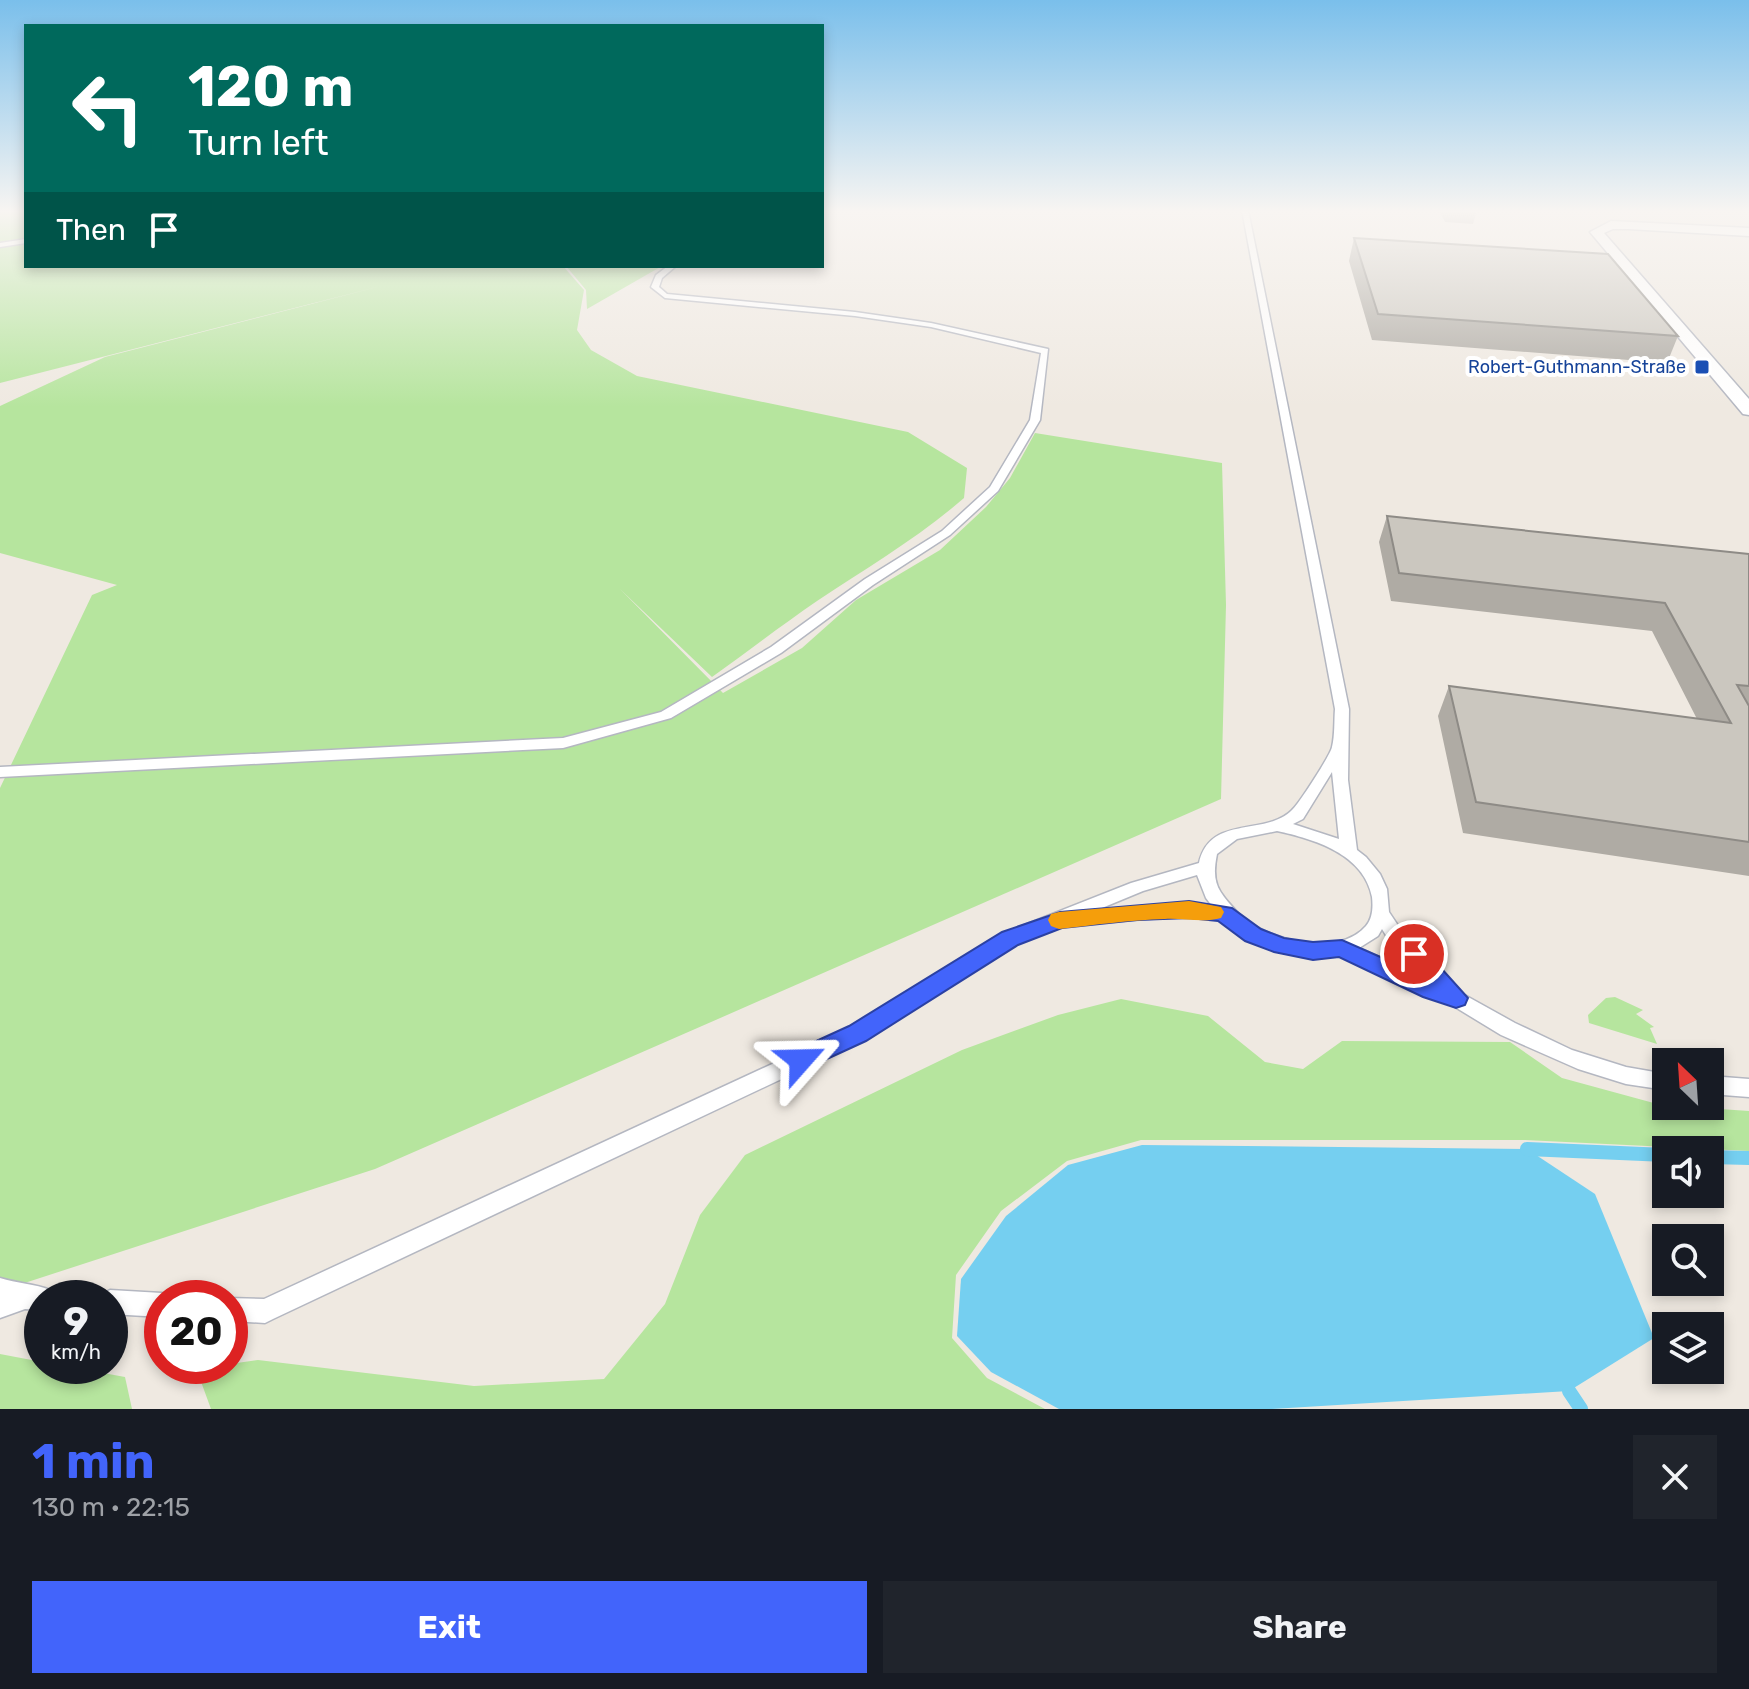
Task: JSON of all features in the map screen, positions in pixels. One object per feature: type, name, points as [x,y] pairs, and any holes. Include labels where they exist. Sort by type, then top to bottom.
[{"type":"street","points":[[1634,276],[1749,410]]},
{"type":"lane","points":[[0,772],[563,743],[666,715],[776,650],[869,582],[946,533],[994,489],[1035,420],[1045,351],[931,325],[855,314],[665,296],[655,287],[660,276]]},
{"type":"lane","points":[[1258,276],[1342,709],[1337,753],[1342,775],[1342,814],[1349,851]]},
{"type":"lane","points":[[1277,826],[1297,815],[1337,753]]},
{"type":"lane","points":[[1277,826],[1316,834],[1349,851],[1376,879],[1384,907],[1379,924],[1365,938],[1342,948],[1313,951],[1282,946],[1253,935],[1224,914],[1207,889],[1204,867],[1211,848],[1227,835],[1251,827],[1277,826]]},
{"type":"lane","points":[[248,1310],[265,1311],[843,1040],[1010,938],[1137,887],[1204,867]]},
{"type":"lane","points":[[1060,920],[1137,911],[1189,910],[1224,914]]},
{"type":"lane","points":[[1382,915],[1393,932],[1456,998]]},
{"type":"lane","points":[[1342,948],[1431,990],[1456,998],[1547,1048],[1600,1067],[1652,1079]]},
{"type":"lane","points":[[1724,1086],[1749,1088]]},
{"type":"lane","points":[[0,1289],[24,1296]]},
{"type":"lane","points":[[0,1306],[24,1300]]},
{"type":"green space","points":[[0,276],[572,276],[584,290],[577,330],[591,350],[637,376],[908,432],[967,468],[964,498],[947,513],[712,677],[620,589],[723,693],[802,648],[856,600],[940,550],[986,507],[1010,478],[1035,433],[1222,463],[1226,605],[1221,799],[375,1169],[34,1280],[24,1280],[24,1283],[0,1291],[0,788],[92,595],[117,585],[0,553],[0,406],[105,357],[385,285],[0,383]]},
{"type":"green space","points":[[574,276],[645,276],[587,309],[586,290]]},
{"type":"green space","points":[[1615,997],[1643,1010],[1636,1014],[1654,1027],[1650,1028],[1657,1044],[1589,1023],[1588,1015],[1606,998]]},
{"type":"green space","points":[[1121,999],[1208,1016],[1265,1062],[1303,1069],[1342,1041],[1510,1042],[1562,1078],[1652,1103],[1652,1120],[1724,1120],[1724,1109],[1749,1111],[1749,1151],[1724,1150],[1724,1136],[1652,1136],[1652,1146],[1525,1140],[1141,1140],[1067,1161],[1001,1211],[956,1275],[952,1338],[987,1378],[1045,1409],[211,1409],[202,1384],[248,1384],[248,1361],[258,1360],[474,1386],[604,1379],[665,1304],[700,1215],[745,1155],[962,1050],[1058,1015]]},
{"type":"green space","points":[[0,1354],[24,1359],[24,1384],[127,1384],[132,1409],[0,1409]]},
{"type":"water","points":[[1142,1145],[1527,1149],[1595,1194],[1652,1339],[1569,1391],[1272,1409],[1059,1409],[991,1372],[957,1336],[961,1279],[1006,1216],[1068,1165]]},
{"type":"building","points":[[1366,276],[1627,276],[1678,336],[1378,314]]},
{"type":"building","points":[[1387,516],[1749,554],[1749,686],[1737,685],[1749,706],[1749,842],[1476,802],[1449,686],[1731,723],[1665,603],[1399,573]]},
{"type":"waterway","points":[[1527,1149],[1652,1154]]},
{"type":"waterway","points":[[1724,1157],[1749,1158]]},
{"type":"waterway","points":[[1569,1391],[1581,1409]]},
{"type":"slow traffic","points":[[1059,920],[1137,911],[1213,912]]},
{"type":"place","name":"Robert-Guthmann-Straße","points":[[1702,367]]},
{"type":"route","points":[[801,1060],[857,1034],[1010,938],[1060,920],[1137,911],[1189,910],[1224,914],[1253,935],[1282,946],[1313,951],[1342,948],[1431,990],[1456,998],[1414,954]]}]
